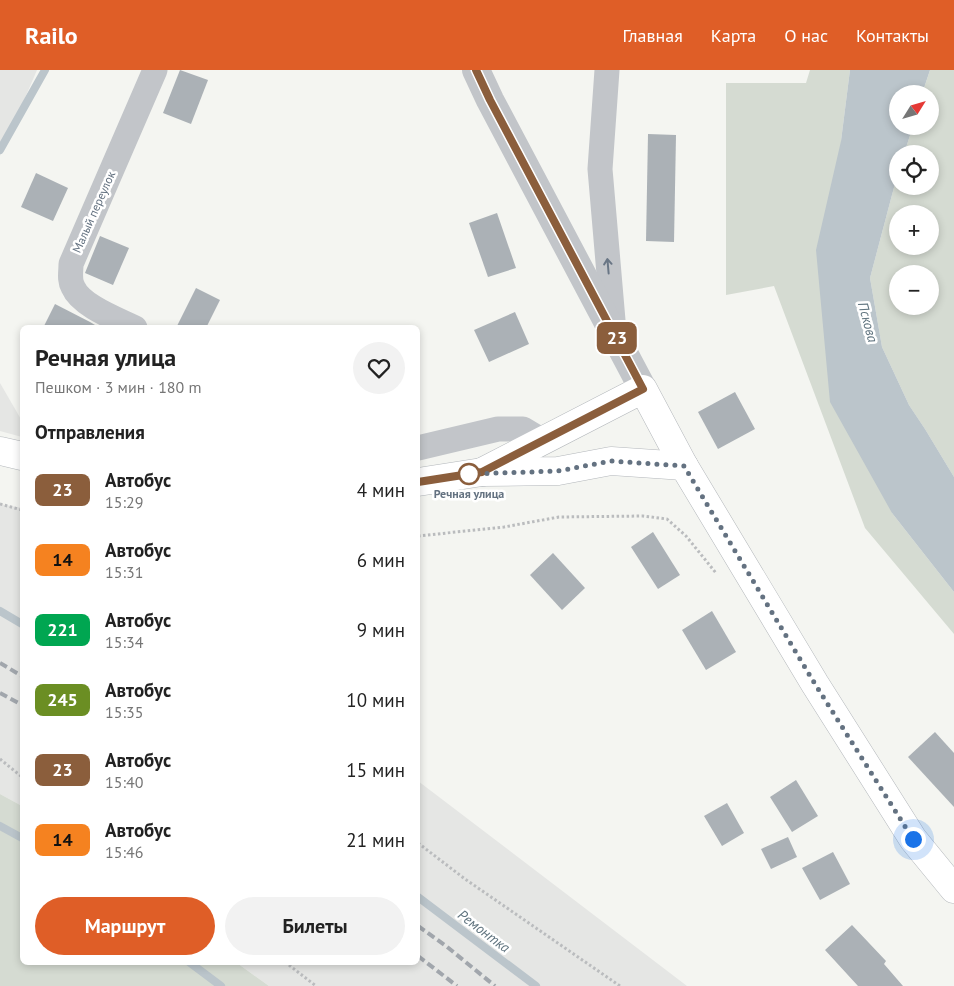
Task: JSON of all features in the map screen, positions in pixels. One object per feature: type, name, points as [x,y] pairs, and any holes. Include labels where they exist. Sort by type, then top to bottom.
[{"type":"main road","points":[[482,472],[643,389],[684,466],[815,684],[913,839],[954,889]]},
{"type":"main road","points":[[0,451],[20,456]]},
{"type":"main road","points":[[420,482],[482,472],[558,471],[611,461],[684,466]]},
{"type":"street","name":"Малый переулок","points":[[129,325],[92,306],[80,297],[73,287],[70,276],[71,264],[155,70]]},
{"type":"street","points":[[476,70],[490,100],[643,389]]},
{"type":"street","points":[[607,70],[600,169],[614,332]]},
{"type":"street","points":[[420,448],[498,429],[523,429],[543,441]]},
{"type":"path","points":[[0,504],[20,509]]},
{"type":"path","points":[[420,536],[504,527],[559,517],[643,516],[667,519],[686,536],[717,575]]},
{"type":"path","points":[[0,759],[20,775]]},
{"type":"path","points":[[420,845],[464,879],[620,986]]},
{"type":"path","points":[[289,965],[316,986]]},
{"type":"shaded area","points":[[0,70],[37,70],[0,156]]},
{"type":"shaded area","points":[[810,70],[850,70],[841,141],[892,513],[954,592],[954,634],[865,528],[774,286],[726,295],[726,83],[806,83]]},
{"type":"shaded area","points":[[930,70],[954,70],[954,477],[909,405],[882,347],[870,278],[889,206],[889,255],[939,255],[939,205],[889,205],[892,195],[939,195],[939,145],[907,145],[910,135],[939,135],[939,85],[925,85]]},
{"type":"shaded area","points":[[0,383],[20,418],[20,436],[0,431]]},
{"type":"shaded area","points":[[0,504],[20,508],[20,805],[0,794]]},
{"type":"shaded area","points":[[420,783],[687,986],[269,986],[240,965],[420,965]]},
{"type":"shaded area","points":[[0,794],[20,805],[20,965],[240,965],[269,986],[0,986]]},
{"type":"water","name":"Пскова","points":[[850,70],[930,70],[925,85],[889,85],[889,135],[910,135],[907,145],[889,145],[889,195],[892,195],[870,278],[882,347],[909,405],[954,477],[954,592],[892,513],[830,402],[816,250],[841,141]]},
{"type":"building","points":[[180,70],[208,80],[191,124],[163,113]]},
{"type":"building","points":[[648,134],[676,135],[674,242],[646,241]]},
{"type":"building","points":[[36,173],[68,188],[53,221],[21,207]]},
{"type":"building","points":[[497,213],[516,268],[488,277],[469,223]]},
{"type":"building","points":[[100,236],[129,248],[113,285],[85,273]]},
{"type":"building","points":[[196,288],[220,300],[208,325],[178,325]]},
{"type":"building","points":[[55,304],[95,325],[44,325]]},
{"type":"building","points":[[515,312],[529,344],[489,362],[474,330]]},
{"type":"building","points":[[735,392],[755,429],[718,449],[698,412]]},
{"type":"building","points":[[653,532],[680,575],[658,589],[631,547]]},
{"type":"building","points":[[553,553],[585,588],[562,610],[530,575]]},
{"type":"building","points":[[712,611],[736,652],[706,670],[682,630]]},
{"type":"building","points":[[935,732],[954,753],[954,807],[908,757]]},
{"type":"building","points":[[796,780],[818,816],[792,832],[770,797]]},
{"type":"building","points":[[727,803],[744,833],[722,846],[704,816]]},
{"type":"building","points":[[788,837],[797,857],[771,869],[761,849]]},
{"type":"building","points":[[833,852],[850,884],[820,900],[802,868]]},
{"type":"building","points":[[852,925],[886,961],[884,964],[903,986],[858,986],[825,950]]},
{"type":"waterway","name":"Ремонтка","points":[[0,150],[45,70]]},
{"type":"waterway","name":"Ремонтка","points":[[0,611],[20,623]]},
{"type":"waterway","points":[[0,826],[20,837]]},
{"type":"waterway","name":"Ремонтка","points":[[420,899],[536,986]]},
{"type":"waterway","points":[[193,965],[221,986]]},
{"type":"railway","points":[[0,663],[20,675]]},
{"type":"railway","points":[[0,693],[20,704]]},
{"type":"railway","points":[[420,927],[495,986]]},
{"type":"railway","points":[[420,958],[457,986]]},
{"type":"bus line","name":"23","points":[[420,482],[482,472],[643,389],[490,100],[476,70]]},
{"type":"place","name":"Речная улица","points":[[469,474]]},
{"type":"route","points":[[469,474],[482,472],[558,471],[611,461],[684,466],[815,684],[913,839]]}]
